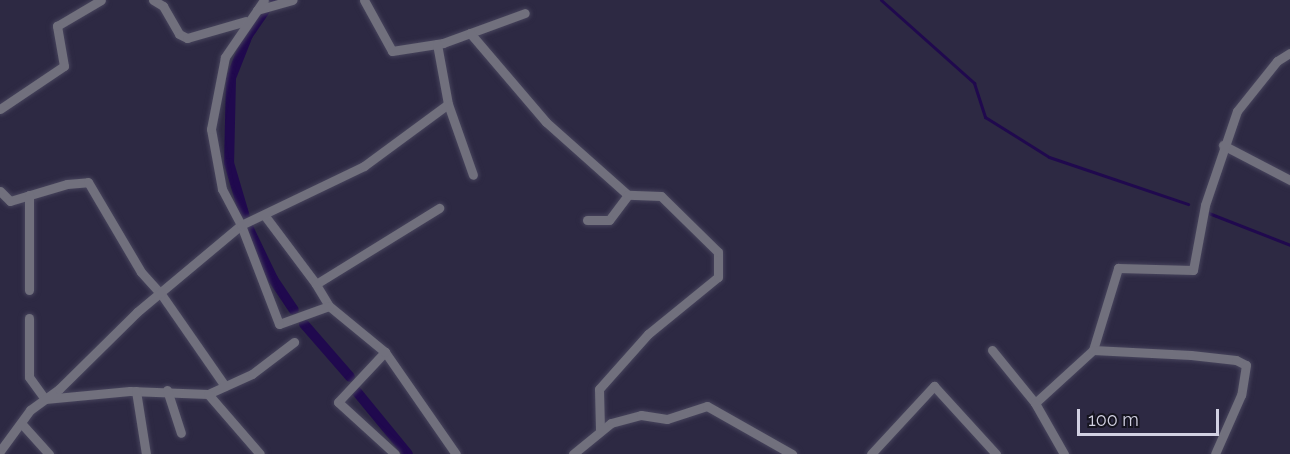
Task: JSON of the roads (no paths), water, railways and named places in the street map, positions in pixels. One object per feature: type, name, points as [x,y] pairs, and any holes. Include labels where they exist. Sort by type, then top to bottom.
[{"type":"street","points":[[0,109],[64,66],[57,26],[100,0]]},
{"type":"street","points":[[153,0],[163,6],[179,34],[187,38],[246,21]]},
{"type":"street","points":[[264,0],[246,21],[225,57],[211,129],[222,189],[241,225],[279,324],[329,306]]},
{"type":"street","points":[[257,10],[293,0]]},
{"type":"street","points":[[364,0],[392,51],[437,44],[525,13]]},
{"type":"street","points":[[470,33],[546,122],[628,195],[661,196],[718,252],[718,277],[648,334],[599,388],[600,430]]},
{"type":"street","points":[[437,44],[448,104],[473,175]]},
{"type":"street","points":[[1035,403],[1093,350],[1118,268],[1192,270],[1205,205],[1223,145],[1237,111],[1277,61],[1290,53]]},
{"type":"street","points":[[0,451],[21,423],[137,312],[241,225],[265,216],[364,166],[448,104]]},
{"type":"street","points":[[1223,145],[1290,180]]},
{"type":"street","points":[[0,191],[10,201],[88,182],[141,272],[161,294],[225,386]]},
{"type":"street","points":[[29,195],[29,290]]},
{"type":"street","points":[[587,220],[609,220],[628,195]]},
{"type":"street","points":[[315,284],[439,208]]},
{"type":"street","points":[[265,216],[329,306],[385,352],[456,454]]},
{"type":"street","points":[[29,318],[28,377],[45,399]]},
{"type":"street","points":[[45,399],[167,390],[208,394],[252,374],[294,342]]},
{"type":"street","points":[[992,350],[1035,403],[1064,454]]},
{"type":"street","points":[[1093,350],[1191,355],[1236,360],[1246,365],[1242,395],[1215,454]]},
{"type":"street","points":[[385,352],[338,402],[395,454]]},
{"type":"street","points":[[871,454],[934,386],[996,454]]},
{"type":"street","points":[[167,390],[181,433]]},
{"type":"street","points":[[136,391],[146,454]]},
{"type":"street","points":[[208,394],[260,454]]},
{"type":"street","points":[[573,454],[611,423],[641,415],[667,419],[707,406],[758,431],[792,454]]},
{"type":"street","points":[[21,423],[49,454]]},
{"type":"waterway","points":[[272,0],[248,35],[231,78],[229,163],[248,227],[273,279],[294,310]]},
{"type":"waterway","points":[[881,0],[974,83],[985,117],[1049,157],[1188,204]]},
{"type":"waterway","points":[[1206,212],[1290,245]]},
{"type":"waterway","points":[[304,324],[350,377]]},
{"type":"waterway","points":[[357,392],[408,454]]}]
